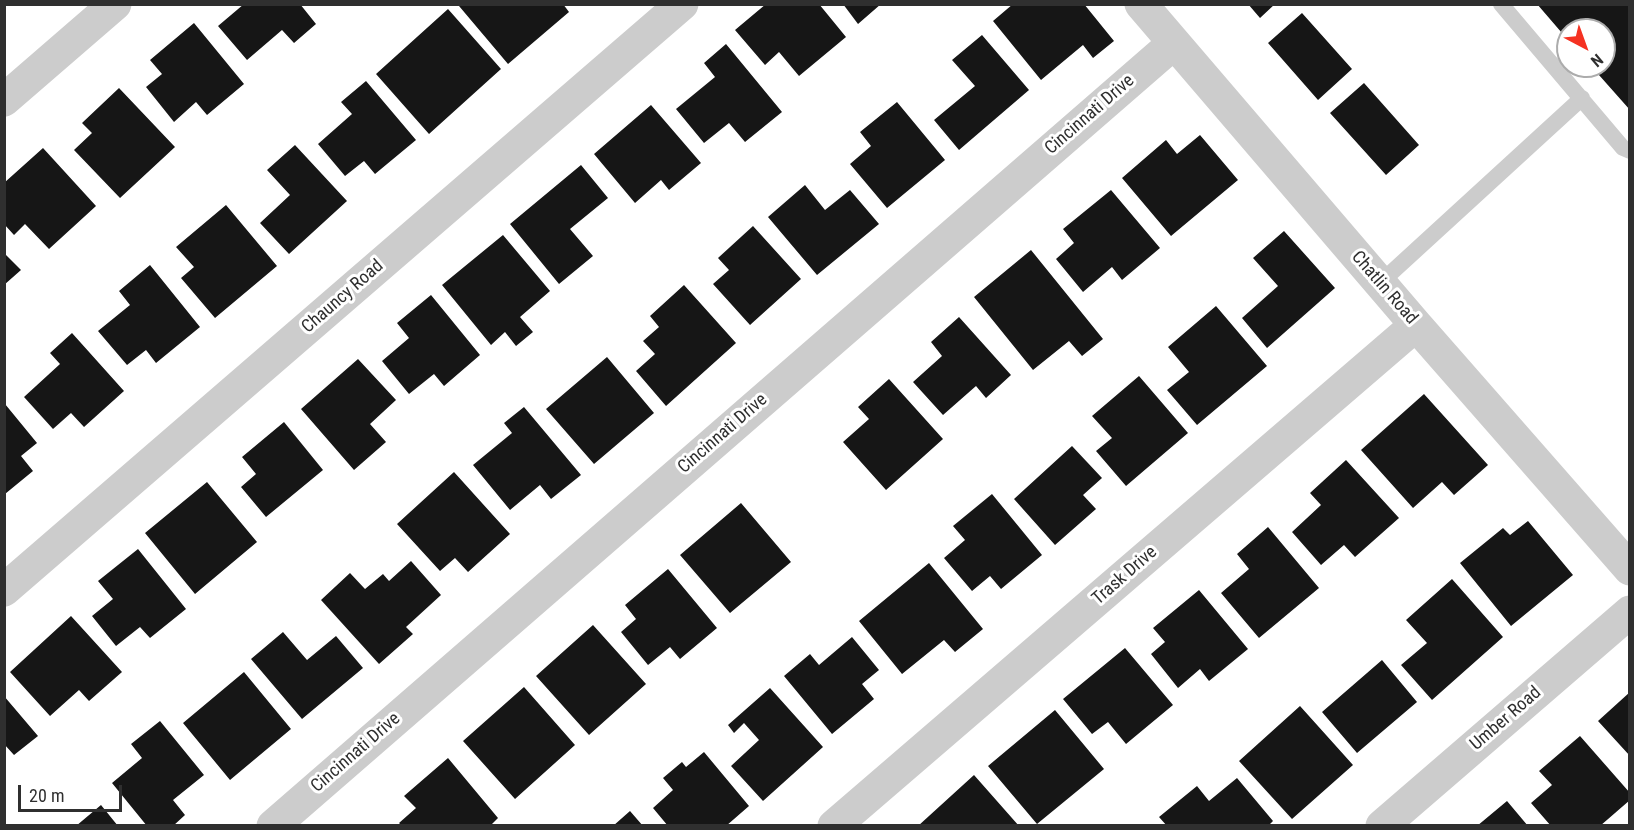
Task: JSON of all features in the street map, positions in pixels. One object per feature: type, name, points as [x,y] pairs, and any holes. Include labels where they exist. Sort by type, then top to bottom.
[{"type":"street","points":[[4,100],[115,4]]},
{"type":"street","name":"Chauncy Road","points":[[4,590],[682,4]]},
{"type":"street","name":"Chatlin Road","points":[[1141,4],[1629,569]]},
{"type":"street","name":"Cincinnati Drive","points":[[273,825],[1174,43]]},
{"type":"street","name":"Trask Drive","points":[[834,825],[1416,325]]},
{"type":"street","name":"Umber Road","points":[[1382,825],[1629,612]]},
{"type":"lane","points":[[1502,4],[1623,148],[1629,151]]},
{"type":"lane","points":[[1380,283],[1582,98]]},
{"type":"building","points":[[244,4],[300,4],[316,24],[294,43],[282,30],[247,60],[218,26]]},
{"type":"building","points":[[461,4],[563,4],[569,12],[508,64],[459,6]]},
{"type":"building","points":[[766,4],[819,4],[846,37],[799,76],[779,52],[765,65],[735,30]]},
{"type":"building","points":[[843,4],[881,4],[858,24]]},
{"type":"building","points":[[1013,4],[1084,4],[1114,41],[1093,58],[1083,45],[1041,80],[993,21]]},
{"type":"building","points":[[1248,4],[1275,4],[1260,18]]},
{"type":"building","points":[[1537,4],[1630,4],[1630,110],[1602,78],[1616,78],[1616,18],[1556,18],[1556,26]]},
{"type":"building","points":[[448,9],[501,69],[429,134],[376,74]]},
{"type":"building","points":[[1302,13],[1352,69],[1318,100],[1268,43]]},
{"type":"building","points":[[194,23],[244,84],[207,115],[196,102],[174,122],[146,87],[162,74],[150,60]]},
{"type":"building","points":[[982,35],[1029,90],[959,150],[934,120],[975,86],[952,60]]},
{"type":"building","points":[[726,44],[782,112],[745,142],[729,123],[704,143],[676,109],[715,77],[704,63]]},
{"type":"building","points":[[366,81],[416,140],[375,174],[364,161],[345,176],[318,144],[352,114],[341,102]]},
{"type":"building","points":[[1364,83],[1419,145],[1386,175],[1330,113]]},
{"type":"building","points":[[119,88],[175,147],[120,198],[74,150],[92,133],[82,123]]},
{"type":"building","points":[[897,102],[945,160],[887,208],[850,164],[871,146],[860,132]]},
{"type":"building","points":[[651,105],[701,163],[669,190],[661,180],[635,203],[594,154]]},
{"type":"building","points":[[1200,135],[1238,180],[1171,236],[1122,178],[1166,140],[1177,154]]},
{"type":"building","points":[[295,145],[347,201],[289,254],[260,223],[290,195],[267,170]]},
{"type":"building","points":[[43,148],[96,206],[49,249],[25,224],[14,235],[4,224],[4,183]]},
{"type":"building","points":[[581,165],[608,198],[570,229],[593,256],[559,284],[510,224]]},
{"type":"building","points":[[805,185],[825,210],[850,190],[879,224],[817,275],[768,217]]},
{"type":"building","points":[[1111,190],[1160,248],[1122,280],[1112,267],[1083,292],[1056,259],[1074,243],[1063,229]]},
{"type":"building","points":[[226,205],[277,266],[215,318],[181,278],[194,267],[176,247]]},
{"type":"building","points":[[753,226],[801,279],[750,325],[713,284],[729,270],[718,258]]},
{"type":"building","points":[[1284,231],[1335,288],[1267,348],[1242,318],[1278,286],[1253,258]]},
{"type":"building","points":[[503,235],[550,291],[520,317],[533,332],[516,346],[505,332],[491,345],[442,285]]},
{"type":"building","points":[[1031,250],[1103,339],[1082,356],[1069,341],[1033,370],[974,297]]},
{"type":"building","points":[[4,253],[21,270],[4,285]]},
{"type":"building","points":[[150,265],[200,327],[156,363],[146,350],[127,365],[98,331],[130,305],[119,291]]},
{"type":"building","points":[[684,285],[736,343],[666,406],[636,371],[655,354],[643,341],[659,327],[650,316]]},
{"type":"building","points":[[431,295],[480,355],[444,386],[434,374],[409,394],[382,361],[409,338],[397,323]]},
{"type":"building","points":[[1216,306],[1267,366],[1197,425],[1167,390],[1189,372],[1168,347]]},
{"type":"building","points":[[959,317],[1011,375],[986,398],[976,386],[943,415],[913,382],[942,356],[931,342]]},
{"type":"building","points":[[72,333],[124,391],[84,427],[71,413],[53,429],[24,397],[60,364],[50,353]]},
{"type":"building","points":[[607,357],[654,413],[594,464],[546,409]]},
{"type":"building","points":[[358,359],[396,400],[370,424],[386,442],[354,470],[301,409]]},
{"type":"building","points":[[1139,376],[1188,433],[1126,486],[1096,451],[1112,438],[1092,416]]},
{"type":"building","points":[[889,379],[943,439],[886,490],[843,442],[869,419],[858,407]]},
{"type":"building","points":[[1424,394],[1488,465],[1454,495],[1442,482],[1413,508],[1361,450]]},
{"type":"building","points":[[5,404],[37,443],[21,456],[33,471],[5,494]]},
{"type":"building","points":[[524,407],[581,475],[551,499],[540,485],[510,510],[473,465],[512,433],[504,423]]},
{"type":"building","points":[[284,422],[323,470],[266,517],[241,487],[256,474],[242,457]]},
{"type":"building","points":[[1072,446],[1102,478],[1083,495],[1096,509],[1055,545],[1014,499]]},
{"type":"building","points":[[1346,460],[1399,518],[1355,557],[1344,545],[1321,565],[1292,532],[1321,505],[1310,493]]},
{"type":"building","points":[[454,472],[510,534],[468,572],[455,558],[440,571],[397,524]]},
{"type":"building","points":[[207,482],[257,542],[195,594],[145,533]]},
{"type":"building","points":[[992,494],[1042,555],[1001,589],[990,576],[972,591],[944,558],[965,540],[953,526]]},
{"type":"building","points":[[741,503],[791,562],[730,613],[680,555]]},
{"type":"building","points":[[1528,521],[1573,575],[1511,626],[1460,563],[1503,528],[1510,535]]},
{"type":"building","points":[[1268,527],[1319,588],[1259,638],[1221,593],[1249,569],[1237,554]]},
{"type":"building","points":[[138,549],[186,609],[150,638],[140,627],[116,646],[92,616],[113,599],[98,581]]},
{"type":"building","points":[[411,561],[441,595],[406,627],[413,634],[379,664],[321,600],[350,573],[365,589],[383,574],[389,581]]},
{"type":"building","points":[[929,563],[983,629],[955,652],[944,640],[902,674],[859,621]]},
{"type":"building","points":[[668,569],[717,628],[680,659],[670,647],[648,665],[621,632],[636,619],[625,605]]},
{"type":"building","points":[[1452,579],[1503,637],[1432,700],[1401,665],[1427,643],[1406,620]]},
{"type":"building","points":[[1199,590],[1248,649],[1209,681],[1200,669],[1178,688],[1151,654],[1165,642],[1153,628]]},
{"type":"building","points":[[71,616],[122,672],[89,701],[79,690],[50,716],[10,672]]},
{"type":"building","points":[[593,625],[646,684],[589,735],[536,676]]},
{"type":"building","points":[[283,632],[307,660],[336,636],[363,668],[302,719],[251,659]]},
{"type":"building","points":[[852,637],[879,670],[862,684],[874,699],[832,734],[784,676],[810,654],[819,665]]},
{"type":"building","points":[[1125,648],[1173,705],[1126,744],[1108,722],[1092,734],[1063,699]]},
{"type":"building","points":[[1382,660],[1417,702],[1357,753],[1322,712]]},
{"type":"building","points":[[244,672],[291,729],[230,780],[183,723]]},
{"type":"building","points":[[524,687],[575,745],[515,799],[463,741]]},
{"type":"building","points":[[770,688],[823,747],[763,801],[731,766],[759,740],[744,723],[734,733],[728,725]]},
{"type":"building","points":[[1630,692],[1630,756],[1598,721]]},
{"type":"building","points":[[4,696],[38,736],[14,755],[4,744]]},
{"type":"building","points":[[1300,706],[1353,765],[1292,819],[1239,761]]},
{"type":"building","points":[[1055,710],[1104,769],[1037,824],[988,766]]},
{"type":"building","points":[[160,721],[204,775],[173,800],[185,815],[173,826],[147,826],[112,783],[142,758],[131,744]]},
{"type":"building","points":[[1580,736],[1630,793],[1630,800],[1600,826],[1551,826],[1531,803],[1552,785],[1539,771]]},
{"type":"building","points":[[704,752],[749,806],[726,826],[668,826],[653,808],[673,790],[663,778],[682,762],[686,767]]},
{"type":"building","points":[[448,758],[498,818],[490,826],[402,826],[399,823],[416,808],[404,796]]},
{"type":"building","points":[[974,775],[1019,826],[918,826]]},
{"type":"building","points":[[1237,778],[1273,821],[1268,826],[1167,826],[1159,817],[1197,786],[1209,801]]},
{"type":"building","points":[[1507,801],[1528,826],[1477,826]]},
{"type":"building","points":[[101,805],[118,826],[76,826]]},
{"type":"building","points":[[630,811],[643,826],[613,826]]}]
